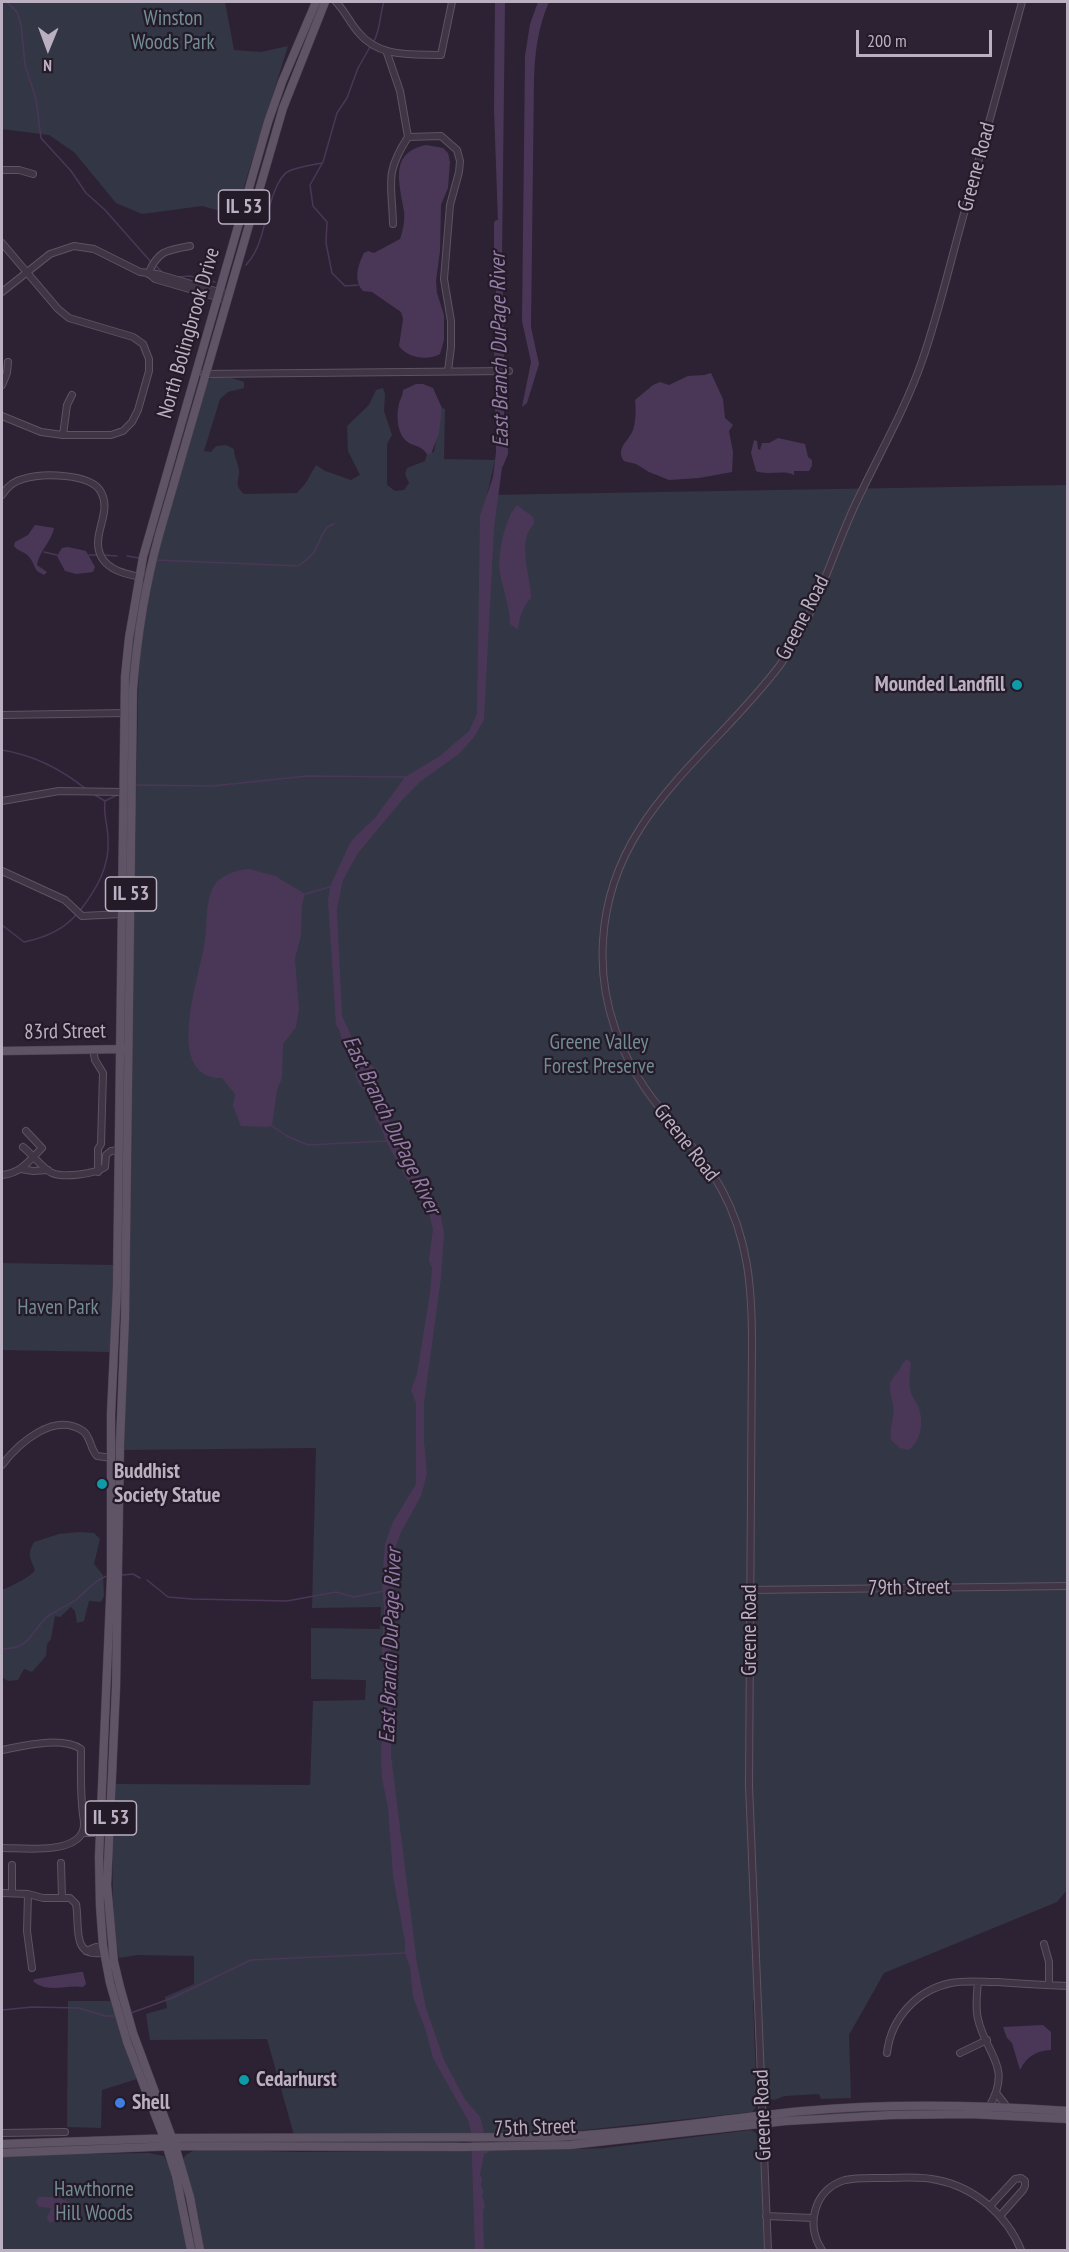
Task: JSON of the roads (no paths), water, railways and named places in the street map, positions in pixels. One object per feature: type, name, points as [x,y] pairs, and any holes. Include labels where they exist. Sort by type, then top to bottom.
[{"type":"main road","name":"North Bolingbrook Drive","points":[[144,578],[169,501],[204,374],[268,122],[282,82],[316,2]]},
{"type":"main road","name":"North Bolingbrook Drive","points":[[144,578],[158,506],[283,108],[325,2]]},
{"type":"main road","name":"IL 53","points":[[144,578],[129,638],[125,1318],[115,1459],[99,1906],[110,1983],[127,2042],[170,2142],[191,2250]]},
{"type":"main road","name":"IL 53","points":[[128,713],[123,792],[122,914],[125,1049],[119,1150],[117,1286],[116,1687],[107,1885],[114,1962],[133,2033],[190,2197],[200,2250]]},
{"type":"main road","name":"83rd Street","points":[[2,1051],[125,1049]]},
{"type":"main road","name":"75th Street","points":[[2,2144],[465,2143],[582,2136],[878,2107],[1007,2107],[1068,2111]]},
{"type":"main road","name":"75th Street","points":[[763,2119],[916,2114],[998,2115],[1068,2120]]},
{"type":"main road","name":"75th Street","points":[[2,2153],[170,2142]]},
{"type":"street","points":[[336,2],[360,35],[370,44],[387,53],[441,55],[452,2]]},
{"type":"street","name":"Greene Road","points":[[768,2250],[749,1785],[752,1302],[746,1251],[731,1208],[712,1173],[647,1092],[622,1048],[612,1021],[604,982],[605,918],[618,871],[628,847],[645,818],[767,680],[798,636],[856,504],[913,384],[934,321],[1022,2]]},
{"type":"street","points":[[387,53],[400,91],[408,137],[396,156],[390,177],[393,224]]},
{"type":"street","points":[[408,137],[441,136],[457,150],[460,161],[450,205],[444,279],[451,321],[448,371]]},
{"type":"street","points":[[2,170],[19,170],[33,174]]},
{"type":"street","points":[[2,243],[58,309],[69,318],[133,337],[143,344],[149,359],[149,371],[138,410],[132,423],[123,431],[111,435],[63,435],[42,432],[2,416]]},
{"type":"street","points":[[2,292],[50,254],[75,246],[94,249],[126,267],[148,274],[157,274],[224,296]]},
{"type":"street","points":[[148,274],[156,258],[163,252],[190,246]]},
{"type":"street","points":[[2,385],[7,373],[8,362]]},
{"type":"street","points":[[204,374],[509,370]]},
{"type":"street","points":[[63,435],[67,405],[72,394]]},
{"type":"street","points":[[2,495],[16,482],[30,477],[76,476],[89,480],[99,488],[105,502],[105,512],[98,540],[102,559],[116,570],[144,578]]},
{"type":"street","points":[[2,715],[128,713]]},
{"type":"street","points":[[2,801],[59,791],[123,792]]},
{"type":"street","points":[[2,871],[65,900],[82,916],[122,914]]},
{"type":"street","points":[[93,1049],[95,1060],[103,1073],[98,1172]]},
{"type":"street","points":[[2,1175],[12,1174],[21,1169],[42,1148],[26,1131]]},
{"type":"street","points":[[23,1147],[51,1173],[61,1175],[98,1172],[105,1167],[106,1155],[111,1151],[119,1150]]},
{"type":"street","points":[[21,1169],[48,1170]]},
{"type":"street","points":[[2,1465],[35,1434],[61,1426],[73,1426],[82,1430],[97,1456],[115,1459]]},
{"type":"street","name":"79th Street","points":[[750,1590],[1068,1586]]},
{"type":"street","points":[[2,1750],[15,1746],[57,1743],[75,1744],[81,1749],[79,1779],[84,1823],[83,1833],[75,1841],[58,1847],[2,1848]]},
{"type":"street","points":[[84,1823],[101,1824]]},
{"type":"street","name":"IL 53","points":[[101,1824],[110,1831]]},
{"type":"street","name":"IL 53","points":[[100,1834],[110,1831]]},
{"type":"street","points":[[83,1833],[100,1834]]},
{"type":"street","points":[[61,1863],[62,1897]]},
{"type":"street","points":[[12,1865],[12,1893]]},
{"type":"street","points":[[2,1893],[28,1894],[43,1898],[69,1898],[76,1904],[80,1942],[86,1951],[96,1947],[104,1949]]},
{"type":"street","points":[[28,1894],[27,1931],[32,1968]]},
{"type":"street","points":[[1044,1944],[1049,1962],[1049,1985]]},
{"type":"street","points":[[887,2053],[895,2025],[912,2001],[943,1985],[960,1981],[1068,1986]]},
{"type":"street","points":[[978,1982],[977,2012],[999,2070],[997,2094],[989,2107]]},
{"type":"street","points":[[960,2053],[987,2040]]},
{"type":"street","points":[[997,2094],[1007,2107]]},
{"type":"street","points":[[2,2133],[65,2132]]},
{"type":"street","points":[[822,2250],[815,2237],[813,2218],[824,2193],[835,2184],[853,2179],[914,2177],[936,2179],[965,2189],[990,2206],[1014,2235],[1021,2250]]},
{"type":"street","points":[[990,2206],[1015,2179],[1021,2178],[1025,2181],[1023,2190],[1000,2216]]},
{"type":"street","points":[[766,2216],[813,2218]]},
{"type":"water","points":[[495,2],[505,2],[502,256],[504,453],[494,528],[484,720],[474,737],[459,754],[421,781],[358,853],[343,880],[337,909],[342,1016],[357,1048],[369,1064],[379,1071],[376,1092],[421,1180],[439,1206],[444,1233],[441,1278],[424,1403],[427,1474],[421,1496],[400,1534],[393,1555],[394,1574],[398,1576],[393,1591],[390,1631],[393,1696],[391,1755],[417,1964],[426,2008],[444,2060],[464,2098],[480,2117],[489,2152],[484,2154],[480,2175],[485,2207],[483,2210],[484,2250],[475,2250],[471,2132],[469,2122],[433,2058],[413,1997],[410,1967],[405,1953],[393,1876],[388,1807],[382,1779],[381,1753],[385,1691],[382,1649],[384,1609],[382,1583],[385,1544],[393,1522],[416,1484],[416,1403],[411,1390],[417,1374],[430,1293],[432,1268],[429,1260],[433,1229],[427,1206],[406,1178],[375,1118],[374,1106],[355,1073],[359,1068],[336,1025],[328,900],[331,884],[350,843],[375,818],[405,777],[440,756],[469,731],[477,714],[480,516],[493,477],[496,452],[494,357],[498,222],[494,109]]},
{"type":"water","points":[[538,2],[549,2],[538,39],[534,79],[531,327],[539,364],[527,403],[522,407],[531,362],[522,321],[525,56],[530,24]]},
{"type":"water","points":[[426,145],[443,148],[448,153],[450,162],[448,188],[441,205],[440,251],[436,281],[444,315],[444,340],[440,354],[424,358],[412,356],[399,346],[403,319],[401,312],[372,292],[363,291],[357,277],[358,267],[364,253],[368,251],[374,253],[400,239],[404,218],[399,180],[401,162],[414,149]]},
{"type":"water","points":[[711,373],[723,399],[725,418],[733,425],[729,431],[733,452],[732,472],[669,480],[636,464],[624,461],[621,452],[634,426],[635,400],[660,382],[669,385],[688,376]]},
{"type":"water","points":[[416,384],[433,388],[442,408],[439,433],[431,454],[427,454],[421,448],[405,440],[398,425],[399,402],[403,390]]},
{"type":"water","points":[[778,438],[805,444],[808,457],[812,460],[809,471],[794,471],[794,475],[756,471],[751,453],[754,440],[757,441],[760,450],[762,443],[769,443]]},
{"type":"water","points":[[517,505],[533,517],[534,524],[529,531],[525,549],[531,598],[522,613],[518,630],[510,624],[499,565],[506,527]]},
{"type":"water","points":[[35,525],[54,528],[37,565],[47,572],[44,575],[37,571],[28,556],[14,546],[15,542],[28,535]]},
{"type":"water","points":[[62,548],[86,551],[95,567],[93,572],[76,574],[65,571],[57,556]]},
{"type":"water","points":[[249,869],[275,876],[305,894],[302,905],[301,935],[295,959],[299,1009],[296,1027],[283,1044],[282,1078],[277,1090],[272,1126],[268,1127],[241,1126],[233,1106],[235,1094],[222,1078],[204,1074],[194,1062],[189,1045],[192,1002],[204,946],[212,889],[223,877],[236,871]]},
{"type":"water","points":[[907,1359],[911,1363],[910,1390],[921,1418],[921,1430],[917,1441],[909,1450],[900,1448],[891,1440],[894,1409],[890,1384]]},
{"type":"water","points":[[83,1972],[86,1984],[83,1987],[51,1988],[33,1981],[35,1979]]},
{"type":"water","points":[[1043,2025],[1051,2032],[1051,2050],[1032,2055],[1020,2070],[1012,2043],[1007,2038],[1003,2027]]},
{"type":"water","points":[[38,2197],[56,2197],[69,2202],[68,2211],[60,2219],[50,2223],[47,2218],[51,2208],[39,2207],[36,2202]]},
{"type":"waterway","points":[[7,2],[17,12],[21,24],[25,65],[36,99],[41,138],[71,171],[86,193],[105,210],[151,262]]},
{"type":"waterway","points":[[373,43],[384,2]]},
{"type":"waterway","points":[[358,285],[345,286],[332,273],[326,243],[327,222],[313,206],[310,185],[323,162],[337,113],[347,98],[358,68],[370,47]]},
{"type":"waterway","points":[[246,265],[258,247],[274,192],[283,175],[289,171],[322,163]]},
{"type":"waterway","name":"East Branch DuPage River","points":[[498,224],[498,259]]},
{"type":"waterway","points":[[156,266],[162,272]]},
{"type":"waterway","points":[[177,277],[190,276],[215,282]]},
{"type":"waterway","name":"East Branch DuPage River","points":[[500,463],[504,453],[503,422]]},
{"type":"waterway","points":[[156,560],[298,566],[314,552],[324,532],[334,524]]},
{"type":"waterway","points":[[44,552],[57,555]]},
{"type":"waterway","points":[[89,555],[97,555]]},
{"type":"waterway","points":[[103,555],[117,556]]},
{"type":"waterway","points":[[127,556],[139,558]]},
{"type":"waterway","points":[[2,750],[25,755],[46,764],[67,775],[86,789]]},
{"type":"waterway","points":[[135,785],[212,786],[308,776],[405,777]]},
{"type":"waterway","points":[[95,795],[105,801],[117,795]]},
{"type":"waterway","points":[[79,912],[101,878],[107,859],[105,801]]},
{"type":"waterway","points":[[305,894],[333,886]]},
{"type":"waterway","points":[[2,925],[24,942],[52,933],[76,915]]},
{"type":"waterway","points":[[272,1126],[287,1136],[308,1145],[386,1141]]},
{"type":"waterway","points":[[122,1575],[133,1574],[140,1578]]},
{"type":"waterway","points":[[2,1649],[22,1645],[49,1615],[74,1601],[97,1581],[107,1576]]},
{"type":"waterway","points":[[147,1580],[168,1597],[192,1599],[287,1601],[336,1592]]},
{"type":"waterway","points":[[336,1592],[354,1597],[384,1591]]},
{"type":"waterway","points":[[131,2013],[172,1998],[251,1960],[406,1953]]},
{"type":"waterway","points":[[2,2010],[32,2007],[79,2008],[105,2016],[115,2016]]},
{"type":"place","name":"Mounded Landfill","points":[[1017,685]]},
{"type":"place","name":"Buddhist Society Statue","points":[[102,1484]]},
{"type":"place","name":"Cedarhurst","points":[[244,2080]]},
{"type":"place","name":"Shell","points":[[120,2103]]},
{"type":"park label","name":"Winston Woods Park","points":[[173,31]]},
{"type":"park label","name":"Greene Valley Forest Preserve","points":[[599,1055]]},
{"type":"park label","name":"Haven Park","points":[[58,1308]]},
{"type":"park label","name":"Hawthorne Hill Woods","points":[[94,2202]]}]
